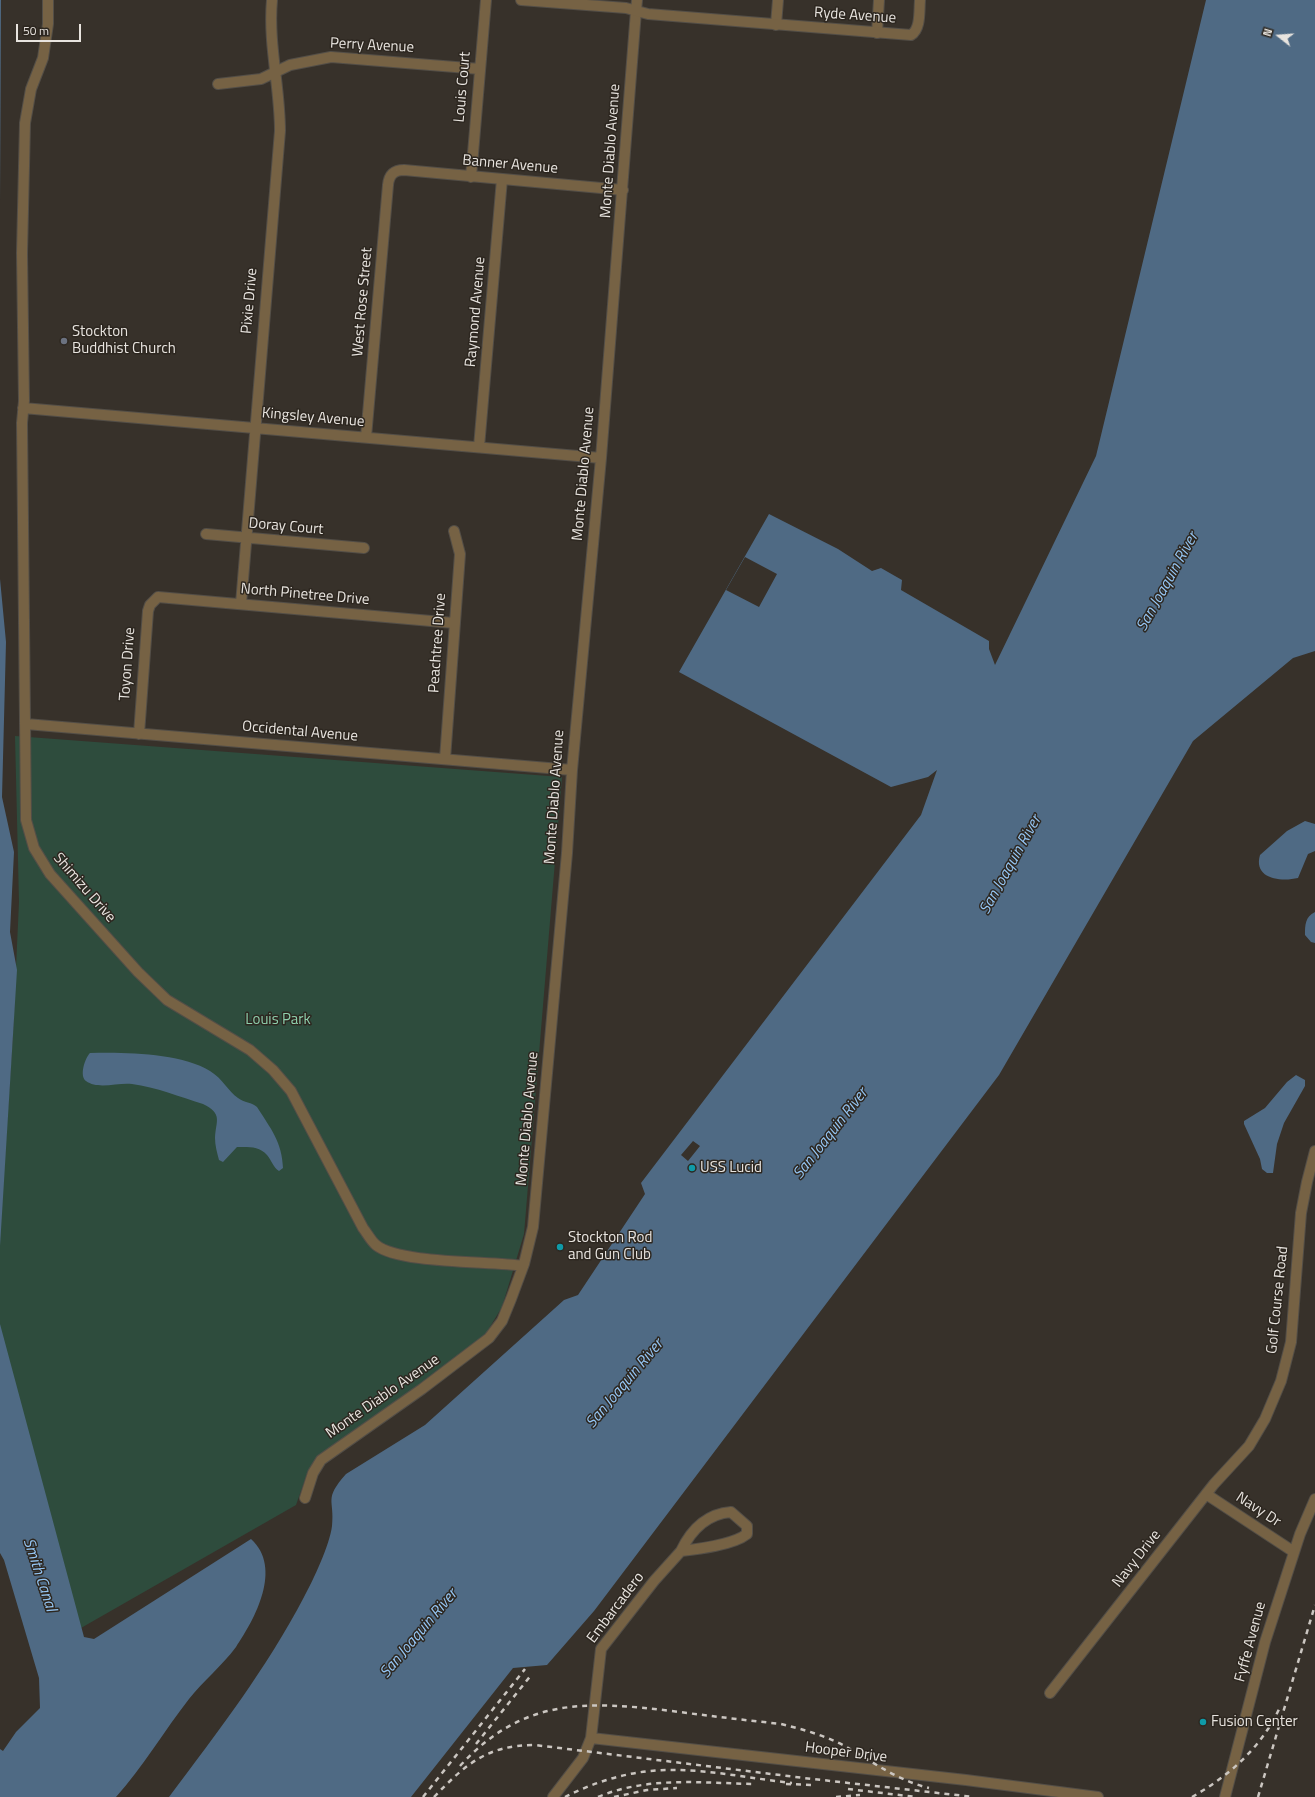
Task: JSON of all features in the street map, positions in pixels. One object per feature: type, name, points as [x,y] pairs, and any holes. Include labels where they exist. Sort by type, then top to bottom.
[{"type":"street","name":"Shimizu Drive","points":[[48,0],[48,24],[43,58],[31,89],[25,123],[22,254],[26,820],[34,848],[50,874],[138,972],[167,1000],[250,1050],[273,1070],[291,1091],[363,1228],[375,1245],[389,1252],[411,1258],[523,1266]]},
{"type":"street","name":"Pixie Drive","points":[[241,604],[245,538],[280,131],[280,108],[271,30],[272,0]]},
{"type":"street","name":"Louis Court","points":[[471,177],[486,0]]},
{"type":"street","name":"Ryde Avenue","points":[[521,0],[626,8],[648,14],[911,36],[916,32],[918,25],[920,0]]},
{"type":"street","name":"Monte Diablo Avenue","points":[[306,1498],[313,1473],[321,1460],[422,1389],[489,1338],[502,1321],[523,1266],[533,1227],[567,853],[572,770],[601,458],[637,0]]},
{"type":"street","points":[[776,25],[778,0]]},
{"type":"street","points":[[877,33],[879,0]]},
{"type":"street","name":"Perry Avenue","points":[[218,84],[229,84],[261,79],[290,65],[331,57],[480,69]]},
{"type":"street","name":"Banner Avenue","points":[[394,172],[404,170],[623,190]]},
{"type":"street","name":"West Rose Street","points":[[366,437],[388,185],[389,178],[394,172]]},
{"type":"street","name":"Raymond Avenue","points":[[479,447],[502,179]]},
{"type":"street","name":"Kingsley Avenue","points":[[23,408],[601,458]]},
{"type":"street","name":"Peachtree Drive","points":[[445,759],[460,554],[454,531]]},
{"type":"street","name":"Doray Court","points":[[206,534],[364,548]]},
{"type":"street","name":"North Pinetree Drive","points":[[155,600],[163,597],[454,623]]},
{"type":"street","name":"Toyon Drive","points":[[139,734],[147,617],[150,605],[155,600]]},
{"type":"street","name":"Occidental Avenue","points":[[26,724],[572,770]]},
{"type":"street","name":"Golf Course Road","points":[[1249,1446],[1274,1400],[1291,1342],[1301,1213],[1315,1151]]},
{"type":"street","name":"Navy Drive","points":[[1050,1693],[1206,1494],[1232,1463],[1249,1446]]},
{"type":"street","name":"Navy Dr","points":[[1206,1494],[1294,1552]]},
{"type":"street","name":"Fyffe Avenue","points":[[1225,1797],[1265,1642],[1294,1552],[1315,1499]]},
{"type":"street","name":"Embarcadero","points":[[553,1797],[583,1758],[591,1738],[601,1649],[654,1581],[681,1551],[686,1540],[699,1525],[708,1518],[731,1512],[747,1526],[747,1534],[738,1540],[681,1551]]},
{"type":"street","name":"Hooper Drive","points":[[591,1738],[966,1780],[1098,1797]]},
{"type":"green space","name":"Louis Park","points":[[15,736],[562,777],[524,1234],[502,1307],[479,1345],[308,1471],[296,1505],[74,1632],[0,1340],[0,1229],[13,1033],[19,902]]},
{"type":"water","points":[[0,0],[1,0],[0,201]]},
{"type":"water","name":"San Joaquin River","points":[[1206,0],[1315,0],[1315,651],[1293,658],[1193,741],[999,1075],[594,1611],[547,1665],[513,1668],[411,1797],[169,1797],[241,1700],[290,1623],[325,1552],[332,1526],[332,1495],[339,1483],[346,1474],[425,1425],[564,1300],[578,1295],[645,1194],[641,1183],[921,815],[937,770],[928,777],[891,787],[679,672],[769,514],[838,549],[872,571],[881,568],[902,580],[901,590],[989,641],[989,649],[995,665],[1096,456]]},
{"type":"water","points":[[0,579],[6,642],[2,797],[14,852],[10,932],[17,970],[0,1246]]},
{"type":"water","points":[[1305,821],[1315,824],[1315,851],[1308,854],[1298,878],[1277,879],[1264,874],[1259,863],[1260,855],[1287,831]]},
{"type":"water","points":[[1315,912],[1315,943],[1311,942],[1305,935],[1307,919]]},
{"type":"water","points":[[90,1053],[119,1053],[169,1057],[184,1060],[210,1071],[238,1098],[257,1107],[278,1143],[283,1168],[279,1171],[275,1168],[269,1157],[261,1150],[246,1147],[237,1147],[223,1162],[219,1160],[215,1141],[217,1122],[216,1114],[203,1104],[141,1085],[91,1084],[84,1079],[83,1075],[85,1063]]},
{"type":"water","points":[[1296,1075],[1305,1080],[1305,1086],[1284,1123],[1277,1144],[1273,1173],[1267,1173],[1262,1169],[1260,1159],[1244,1121],[1265,1108],[1287,1082]]},
{"type":"water","name":"Smith Canal","points":[[0,1324],[84,1637],[94,1639],[251,1539],[260,1551],[265,1564],[263,1593],[258,1608],[236,1647],[189,1699],[135,1774],[116,1797],[0,1797],[0,1749],[3,1751],[16,1732],[40,1708],[39,1678],[4,1560],[0,1553]]},
{"type":"pier","points":[[745,557],[777,574],[759,607],[726,590]]},
{"type":"pier","points":[[693,1141],[700,1146],[688,1161],[681,1155]]},
{"type":"railway","points":[[1258,1797],[1315,1605]]},
{"type":"railway","points":[[423,1797],[525,1669]]},
{"type":"railway","points":[[476,1744],[532,1674]]},
{"type":"railway","points":[[460,1766],[484,1743],[508,1727],[532,1716],[558,1709],[584,1706],[612,1706],[672,1711],[789,1726],[835,1741],[884,1770],[917,1785],[929,1788]]},
{"type":"railway","points":[[1192,1797],[1219,1780],[1254,1748],[1273,1721],[1280,1707]]},
{"type":"railway","points":[[434,1797],[467,1766],[478,1759],[503,1748],[535,1745],[974,1797]]},
{"type":"railway","points":[[565,1797],[591,1785],[618,1777],[646,1771],[660,1770],[703,1771],[792,1783]]},
{"type":"railway","points":[[598,1797],[617,1790],[656,1783],[695,1782],[754,1784]]},
{"type":"railway","points":[[786,1784],[813,1785]]},
{"type":"railway","points":[[614,1797],[647,1790],[677,1788]]},
{"type":"railway","points":[[848,1789],[916,1797]]},
{"type":"railway","points":[[836,1797],[860,1795]]},
{"type":"place","name":"Stockton Buddhist Church","points":[[64,341]]},
{"type":"place","name":"USS Lucid","points":[[692,1168]]},
{"type":"place","name":"Stockton Rod and Gun Club","points":[[560,1247]]},
{"type":"place","name":"Fusion Center","points":[[1203,1722]]}]
